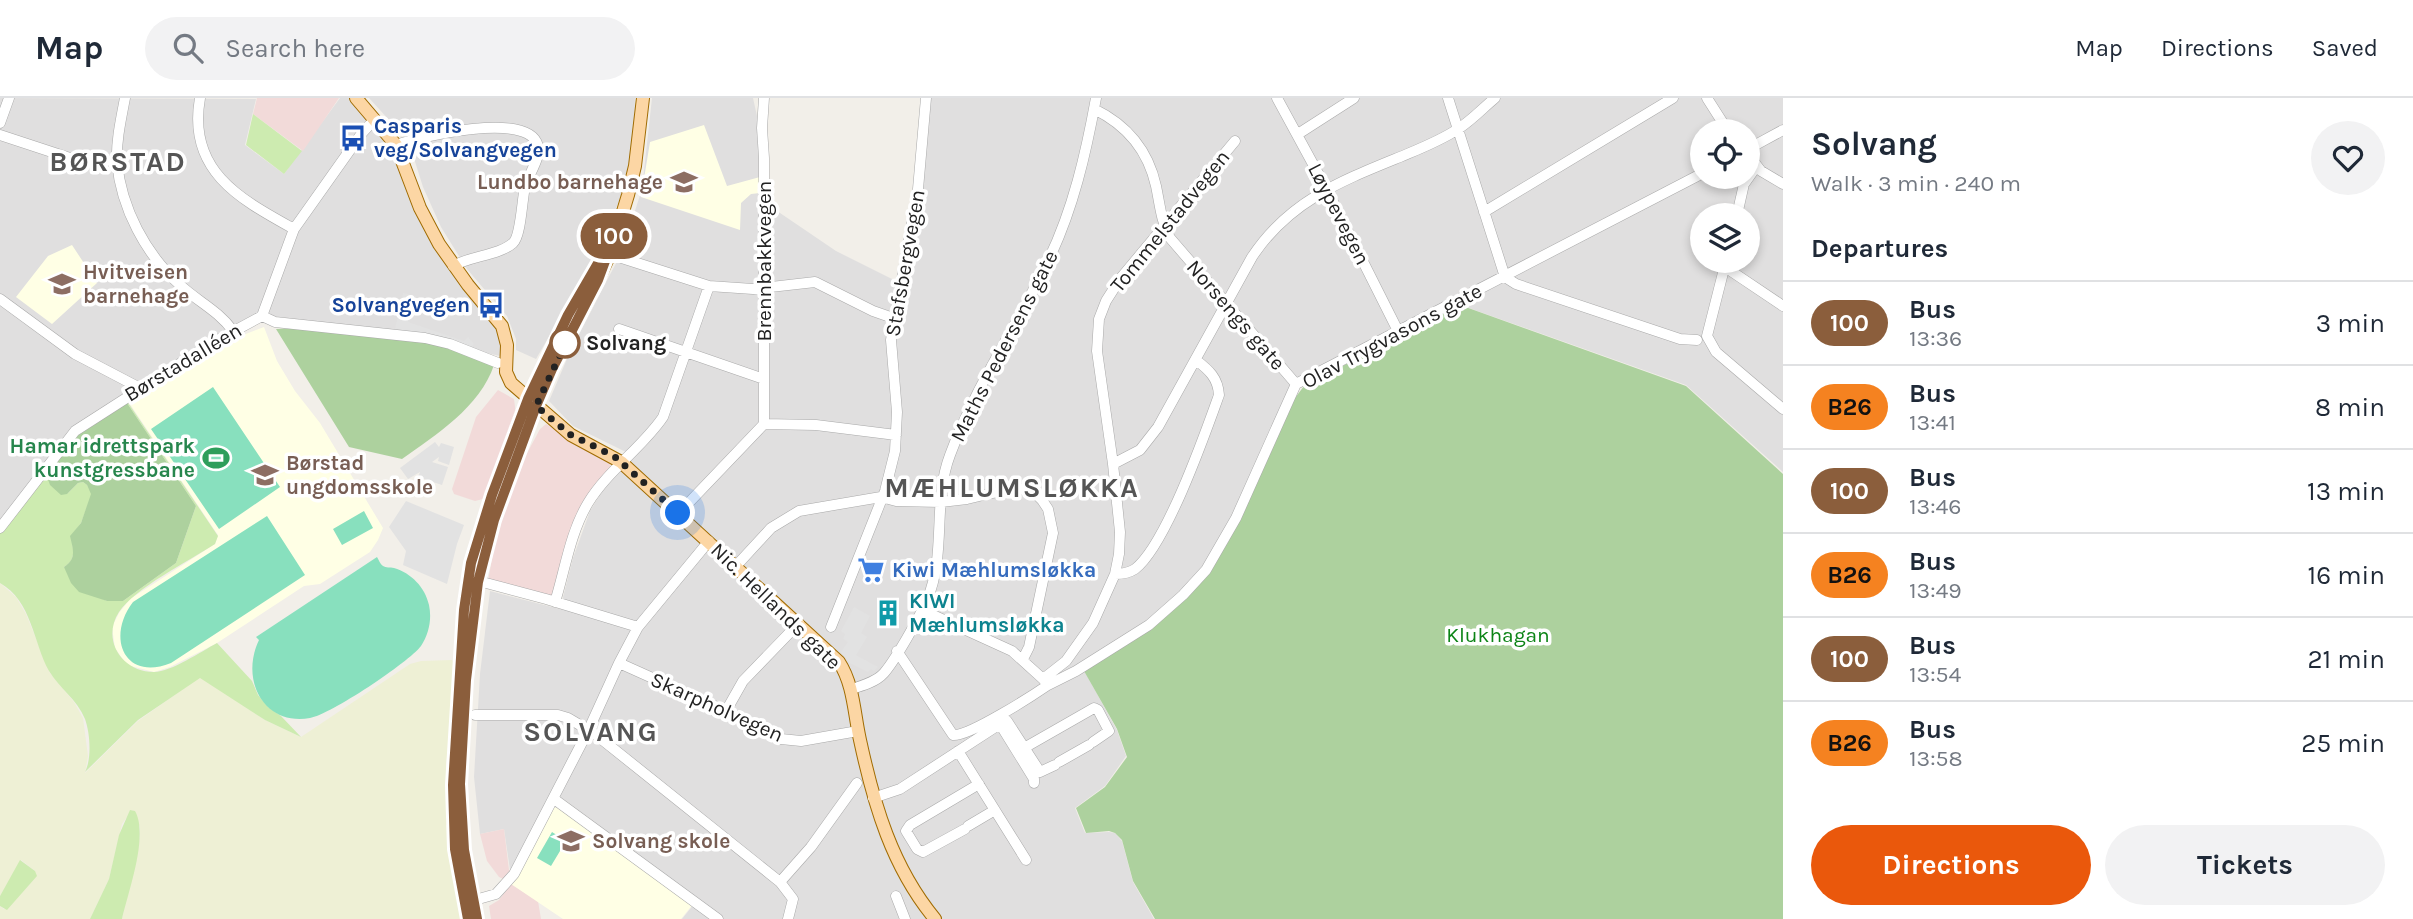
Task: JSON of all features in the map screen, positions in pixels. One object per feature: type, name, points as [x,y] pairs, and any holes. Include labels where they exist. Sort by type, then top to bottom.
[{"type":"main road","points":[[356,98],[396,145],[425,219],[453,266],[502,326],[507,345],[508,379],[532,402]]},
{"type":"main road","points":[[477,919],[469,902],[455,849],[453,811],[464,610],[476,545],[568,315],[607,253],[615,234],[635,166],[642,99]]},
{"type":"main road","name":"Nic. Hellands gate","points":[[532,402],[571,435],[621,462],[678,513],[839,662],[851,690]]},
{"type":"main road","points":[[851,690],[873,798],[897,860],[915,894],[935,919]]},
{"type":"main road","points":[[468,919],[469,902]]},
{"type":"street","points":[[0,123],[9,98]]},
{"type":"street","points":[[125,98],[117,161],[132,220],[158,261],[183,288],[219,315],[233,331]]},
{"type":"street","points":[[200,98],[199,128],[206,153],[217,174],[238,196],[294,229]]},
{"type":"street","name":"Brennbakkvegen","points":[[764,98],[764,425]]},
{"type":"street","name":"Stafsbergvegen","points":[[831,627],[892,464],[897,412],[891,340],[893,318],[918,189],[926,98]]},
{"type":"street","name":"Maths Pedersens gate","points":[[851,690],[884,673],[922,610],[938,565],[941,483],[950,454],[989,373],[1039,280],[1062,229],[1077,183],[1096,98]]},
{"type":"street","name":"Løypevegen","points":[[1277,98],[1398,331]]},
{"type":"street","points":[[1298,134],[1354,98]]},
{"type":"street","points":[[1448,98],[1504,276],[1516,284],[1672,336],[1697,340]]},
{"type":"street","points":[[1113,464],[1140,450],[1149,441],[1252,257],[1268,234],[1284,218],[1326,188],[1424,147],[1458,129],[1494,98]]},
{"type":"street","points":[[1484,212],[1674,98]]},
{"type":"street","points":[[1707,98],[1720,119]]},
{"type":"street","name":"Norsengs gate","points":[[1094,109],[1130,133],[1143,151],[1156,187],[1163,226],[1170,238],[1296,384]]},
{"type":"street","points":[[262,316],[294,229],[362,133],[375,119]]},
{"type":"street","points":[[396,145],[457,129],[479,128],[515,131],[528,134],[536,141],[538,151],[526,182],[516,241],[505,248],[469,258],[453,266]]},
{"type":"street","points":[[1760,142],[1783,130]]},
{"type":"street","points":[[0,135],[76,160],[117,161]]},
{"type":"street","name":"Tommelstadvegen","points":[[1045,682],[1066,661],[1093,623],[1115,574],[1120,532],[1097,351],[1099,319],[1106,301],[1120,279],[1235,141]]},
{"type":"street","points":[[1760,170],[1783,184]]},
{"type":"street","name":"Olav Trygvasons gate","points":[[1045,682],[1076,671],[1149,625],[1206,570],[1236,518],[1296,384],[1690,180]]},
{"type":"street","points":[[607,253],[709,286],[764,288],[815,282],[893,318]]},
{"type":"street","points":[[1724,273],[1707,337],[1716,352],[1783,409]]},
{"type":"street","points":[[1738,273],[1783,306]]},
{"type":"street","points":[[555,602],[569,550],[583,513],[594,494],[657,426],[663,416],[709,286]]},
{"type":"street","points":[[0,299],[75,354],[140,388]]},
{"type":"street","name":"Børstadalléen","points":[[0,528],[66,440],[88,422],[233,331],[262,316],[275,322],[425,338],[450,344],[498,363]]},
{"type":"street","points":[[619,330],[764,379]]},
{"type":"street","points":[[1115,574],[1123,574],[1136,568],[1152,548],[1201,444],[1219,395],[1219,386],[1212,373],[1196,360]]},
{"type":"street","points":[[678,513],[764,425],[816,425],[896,435]]},
{"type":"street","points":[[736,566],[771,528],[799,511],[881,497],[896,501],[941,502],[1021,489],[1036,494],[1048,509],[1053,533],[1029,647],[1023,659]]},
{"type":"street","points":[[469,902],[496,894],[514,874],[638,627],[709,541]]},
{"type":"street","points":[[486,583],[638,627]]},
{"type":"street","points":[[897,651],[953,736],[959,736],[981,725],[1045,682],[1023,659],[991,640],[922,610]]},
{"type":"street","points":[[726,711],[743,681],[799,623]]},
{"type":"street","name":"Skarpholvegen","points":[[619,663],[788,741],[858,731]]},
{"type":"street","points":[[873,798],[900,789],[1007,721],[1024,748],[1040,772],[1109,731],[1098,710],[1094,708],[1024,748]]},
{"type":"street","points":[[475,715],[558,715],[595,734],[780,882],[793,899],[789,919]]},
{"type":"street","points":[[1000,724],[1034,783]]},
{"type":"street","points":[[958,751],[1026,860]]},
{"type":"street","points":[[780,882],[811,847],[856,783]]},
{"type":"street","points":[[979,784],[910,825],[906,831],[917,849],[923,852],[995,810]]},
{"type":"street","points":[[554,799],[718,919]]},
{"type":"street","points":[[896,896],[905,919]]},
{"type":"shaded area","points":[[0,98],[256,99],[245,145],[284,174],[340,98],[350,98],[360,105],[401,156],[430,234],[498,326],[503,342],[500,356],[384,330],[255,314],[83,421],[0,524]]},
{"type":"shaded area","points":[[257,98],[339,98],[303,151],[253,114]]},
{"type":"shaded area","points":[[369,98],[635,98],[634,139],[622,194],[595,257],[536,359],[516,350],[516,339],[507,316],[467,269],[441,227],[423,187],[411,149],[401,133]]},
{"type":"shaded area","points":[[652,98],[753,98],[757,116],[761,200],[836,251],[904,285],[926,98],[1783,98],[1783,472],[1686,385],[1449,301],[1302,377],[1219,545],[1201,571],[1149,620],[1080,663],[1117,730],[1126,756],[1105,786],[1075,808],[1085,833],[1115,833],[1122,841],[1133,882],[1154,919],[682,919],[698,899],[554,792],[513,871],[510,870],[504,829],[480,834],[474,777],[480,674],[490,591],[560,609],[573,558],[590,511],[626,452],[573,426],[549,401],[575,340],[621,254],[642,189]]},
{"type":"shaded area","name":"Lundbo barnehage","points":[[704,125],[727,186],[760,177],[760,193],[751,194],[741,203],[740,230],[641,197],[650,142]]},
{"type":"shaded area","name":"Hvitveisen barnehage","points":[[72,245],[97,283],[52,324],[16,297],[48,256]]},
{"type":"shaded area","points":[[403,293],[416,296],[408,322],[464,341],[468,337],[474,344],[470,348],[436,336],[395,329]]},
{"type":"shaded area","name":"Børstad ungdomsskole","points":[[264,327],[277,361],[295,391],[320,423],[383,528],[370,552],[320,584],[304,586],[217,643],[170,667],[154,672],[127,665],[115,648],[112,627],[119,613],[130,599],[215,544],[218,535],[128,401],[220,344]]},
{"type":"shaded area","points":[[498,390],[514,399],[516,415],[488,493],[483,499],[475,501],[454,494],[452,489],[476,417]]},
{"type":"shaded area","points":[[546,424],[611,460],[610,468],[592,493],[553,599],[488,581],[504,513],[525,457],[540,429]]},
{"type":"shaded area","points":[[435,442],[439,447],[441,443],[454,447],[449,465],[438,461],[439,457],[432,462],[448,467],[442,485],[418,477],[420,472],[408,479],[400,468]]},
{"type":"shaded area","points":[[406,501],[464,525],[447,584],[403,565],[406,551],[389,527]]},
{"type":"shaded area","points":[[0,583],[16,597],[26,614],[50,673],[74,702],[83,718],[88,756],[85,773],[138,721],[200,677],[265,720],[301,737],[410,664],[452,660],[453,714],[446,764],[446,809],[449,858],[461,919],[122,919],[140,837],[140,827],[132,810],[122,824],[109,879],[90,919],[0,919],[0,906],[4,909],[29,885],[35,871],[21,860],[0,896]]},
{"type":"shaded area","points":[[854,607],[870,616],[861,633],[867,637],[856,655],[878,667],[874,671],[871,669],[868,672],[850,663],[841,652],[848,642],[843,639],[845,634],[841,631]]},
{"type":"shaded area","name":"Solvang skole","points":[[560,807],[693,904],[681,919],[563,919],[511,884],[553,808]]},
{"type":"shaded area","points":[[504,829],[509,870],[513,872],[506,880],[499,877],[487,861],[480,834]]},
{"type":"shaded area","points":[[511,884],[538,901],[541,919],[491,919],[489,906],[499,900]]},
{"type":"green space","points":[[253,114],[302,151],[284,174],[246,145]]},
{"type":"green space","name":"Klukhagan","points":[[1460,305],[1686,386],[1783,474],[1783,919],[1155,919],[1133,881],[1122,840],[1109,831],[1086,833],[1076,808],[1105,787],[1127,757],[1117,729],[1084,671],[1208,573],[1228,542],[1295,398],[1304,386]]},
{"type":"green space","points":[[294,328],[419,340],[452,348],[494,365],[468,407],[402,459],[349,447],[276,329]]},
{"type":"green space","name":"Hamar idrettspark kunstgressbane","points":[[213,387],[280,487],[219,529],[151,429]]},
{"type":"green space","points":[[127,401],[218,536],[215,544],[150,584],[119,612],[112,633],[118,652],[132,667],[154,672],[177,665],[217,643],[252,681],[258,695],[268,707],[301,737],[265,720],[200,678],[138,720],[85,772],[90,745],[85,719],[49,671],[19,600],[0,583],[0,529],[76,435]],"holes":[[[127,403],[196,506],[176,563],[123,601],[107,601],[96,596],[64,567],[72,557],[71,536],[81,523],[92,494],[83,482],[78,483],[67,494]]]},
{"type":"green space","points":[[127,403],[196,506],[176,563],[123,601],[107,601],[79,592],[71,583],[64,567],[72,557],[70,536],[81,523],[91,494],[87,485],[78,483],[67,494],[61,495],[50,485],[46,474],[76,437]]},
{"type":"green space","points":[[364,511],[373,528],[342,545],[333,529]]},
{"type":"green space","points":[[267,516],[305,575],[171,663],[155,667],[141,666],[131,661],[124,653],[121,629],[133,602]]},
{"type":"green space","points":[[377,557],[383,566],[400,570],[411,577],[424,592],[429,605],[430,621],[421,646],[368,687],[320,715],[294,719],[280,715],[268,707],[254,684],[252,670],[259,640],[256,637]]},
{"type":"green space","points":[[130,810],[135,811],[139,822],[139,849],[122,919],[90,919],[109,879],[119,835]]},
{"type":"green space","points":[[552,832],[566,841],[551,866],[537,858]]},
{"type":"green space","points":[[20,860],[35,871],[37,876],[7,910],[0,906],[0,896]]},
{"type":"bus line","name":"100","points":[[468,919],[455,849],[453,785],[464,610],[471,563],[492,495],[528,399],[568,315],[615,234],[610,254],[536,406],[494,520],[478,582],[466,680],[460,784],[464,850],[477,919]]},
{"type":"place","name":"Casparis veg/Solvangvegen","points":[[353,138]]},
{"type":"place","name":"Lundbo barnehage","points":[[684,182]]},
{"type":"place","name":"Hvitveisen barnehage","points":[[62,284]]},
{"type":"place","name":"Solvangvegen","points":[[491,305]]},
{"type":"place","name":"Solvang","points":[[565,343]]},
{"type":"place","name":"Hamar idrettspark kunstgressbane","points":[[216,458]]},
{"type":"place","name":"Børstad ungdomsskole","points":[[265,475]]},
{"type":"place","name":"Kiwi Mæhlumsløkka","points":[[871,570]]},
{"type":"place","name":"KIWI Mæhlumsløkka","points":[[888,613]]},
{"type":"place","name":"Solvang skole","points":[[571,841]]},
{"type":"district","name":"BØRSTAD","points":[[118,161]]},
{"type":"district","name":"MÆHLUMSLØKKA","points":[[1012,487]]},
{"type":"district","name":"SOLVANG","points":[[591,731]]},
{"type":"route","points":[[565,343],[568,338],[536,406],[571,435],[614,456],[678,513]]}]
